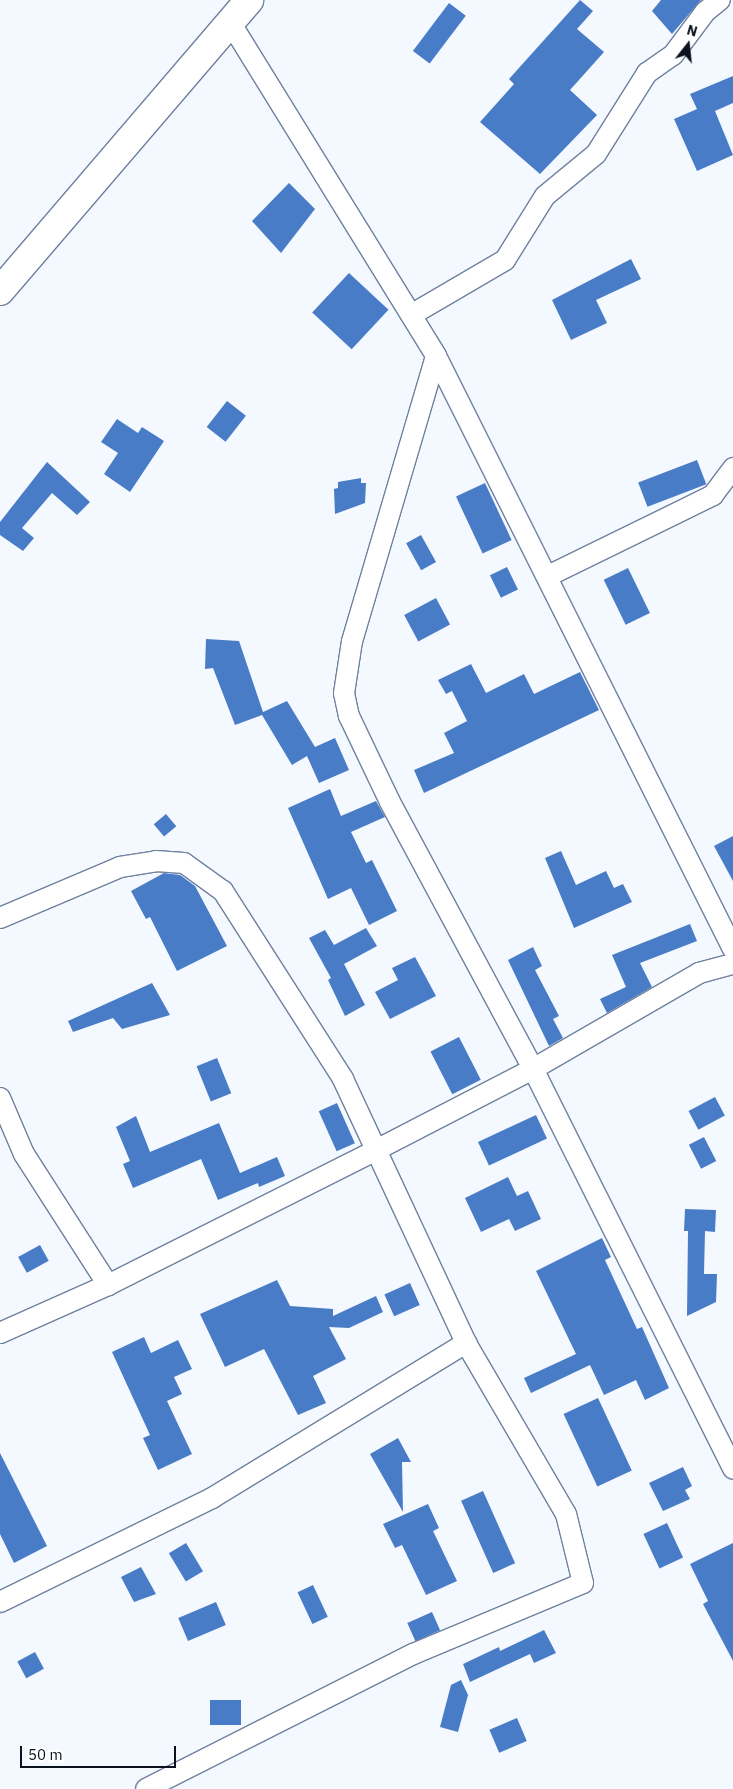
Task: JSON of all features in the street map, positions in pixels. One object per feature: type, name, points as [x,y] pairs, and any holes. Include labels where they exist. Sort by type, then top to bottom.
[{"type":"street","points":[[0,291],[249,0]]},
{"type":"street","points":[[411,315],[505,260],[545,196],[596,154],[647,73],[672,55],[705,12],[720,0]]},
{"type":"street","points":[[230,22],[436,356],[548,576],[733,949]]},
{"type":"street","points":[[436,356],[352,641],[344,693],[350,716],[390,802],[533,1069],[733,1469]]},
{"type":"street","points":[[548,576],[713,496],[733,468]]},
{"type":"street","points":[[0,918],[120,867],[165,861],[184,863],[198,871],[228,899],[343,1079],[378,1149],[466,1344],[566,1514],[583,1583],[413,1654],[146,1789]]},
{"type":"street","points":[[0,1333],[108,1285],[378,1149],[533,1069],[699,973],[733,964]]},
{"type":"street","points":[[0,1098],[24,1154],[108,1285]]},
{"type":"street","points":[[0,1602],[212,1498],[466,1344]]},
{"type":"building","points":[[580,0],[593,11],[577,29],[604,52],[570,90],[597,115],[540,174],[480,122],[514,84],[509,79]]},
{"type":"building","points":[[661,0],[701,0],[672,34],[652,11]]},
{"type":"building","points":[[449,3],[466,16],[430,64],[413,51]]},
{"type":"building","points":[[733,76],[733,103],[715,111],[733,155],[697,171],[674,119],[697,109],[690,94]]},
{"type":"building","points":[[289,183],[315,209],[281,253],[252,221]]},
{"type":"building","points":[[631,259],[641,279],[596,300],[607,323],[571,340],[552,300]]},
{"type":"building","points":[[349,273],[388,310],[352,349],[312,312]]},
{"type":"building","points":[[227,401],[246,416],[226,442],[207,427]]},
{"type":"building","points":[[117,419],[138,433],[142,427],[164,441],[130,492],[104,474],[118,453],[101,442]]},
{"type":"building","points":[[697,460],[706,484],[648,507],[638,483]]},
{"type":"building","points":[[47,462],[90,502],[77,515],[52,493],[22,528],[34,538],[23,551],[0,535],[0,522]]},
{"type":"building","points":[[361,478],[361,483],[366,483],[365,503],[335,514],[334,489],[338,488],[338,482]]},
{"type":"building","points":[[485,483],[512,540],[483,554],[456,497]]},
{"type":"building","points":[[421,535],[436,562],[421,570],[406,543]]},
{"type":"building","points":[[507,567],[518,589],[501,598],[490,575]]},
{"type":"building","points":[[628,568],[650,613],[626,625],[604,580]]},
{"type":"building","points":[[436,598],[450,624],[418,641],[404,615]]},
{"type":"building","points":[[206,639],[239,641],[263,712],[287,701],[315,747],[335,738],[349,770],[319,783],[307,756],[292,765],[262,715],[235,725],[213,668],[205,669]]},
{"type":"building","points":[[471,664],[486,693],[524,674],[534,694],[580,672],[599,710],[424,793],[414,770],[454,753],[444,733],[467,721],[452,691],[446,694],[438,680]]},
{"type":"building","points":[[330,789],[341,816],[376,801],[385,817],[351,832],[366,863],[372,860],[397,911],[369,925],[351,888],[328,899],[288,808]]},
{"type":"building","points":[[166,814],[176,826],[164,837],[154,824]]},
{"type":"building","points":[[733,836],[733,881],[714,846]]},
{"type":"building","points":[[561,851],[576,885],[606,871],[614,888],[623,884],[632,902],[574,928],[545,858]]},
{"type":"building","points":[[164,873],[180,875],[195,886],[227,946],[177,971],[150,917],[146,919],[131,891]]},
{"type":"building","points":[[690,924],[697,941],[640,963],[652,987],[607,1013],[600,999],[626,987],[612,955]]},
{"type":"building","points":[[366,928],[377,946],[344,964],[365,1005],[345,1016],[328,980],[331,978],[309,938],[325,930],[334,945]]},
{"type":"building","points":[[533,947],[542,966],[535,970],[559,1016],[553,1019],[563,1038],[549,1046],[508,960]]},
{"type":"building","points":[[415,957],[436,996],[390,1019],[375,992],[398,980],[392,968]]},
{"type":"building","points":[[152,983],[170,1015],[122,1029],[113,1018],[73,1032],[68,1021]]},
{"type":"building","points":[[459,1037],[481,1080],[452,1094],[430,1052]]},
{"type":"building","points":[[217,1058],[231,1093],[211,1101],[197,1066]]},
{"type":"building","points":[[715,1097],[725,1116],[698,1130],[689,1111]]},
{"type":"building","points":[[337,1103],[355,1143],[337,1151],[319,1111]]},
{"type":"building","points":[[536,1115],[547,1139],[489,1166],[478,1142]]},
{"type":"building","points":[[136,1116],[150,1152],[219,1123],[240,1173],[277,1157],[285,1176],[259,1187],[258,1183],[218,1200],[201,1159],[133,1188],[123,1164],[130,1161],[116,1127]]},
{"type":"building","points":[[704,1137],[716,1161],[701,1169],[689,1145]]},
{"type":"building","points":[[508,1177],[517,1196],[528,1191],[541,1219],[515,1231],[509,1219],[481,1232],[465,1198]]},
{"type":"building","points":[[685,1209],[716,1210],[715,1232],[705,1231],[704,1274],[717,1274],[716,1302],[687,1316],[688,1231],[684,1231]]},
{"type":"building","points":[[602,1238],[611,1257],[605,1260],[637,1329],[642,1327],[669,1388],[645,1400],[636,1380],[604,1395],[590,1365],[531,1393],[524,1378],[576,1354],[536,1271]]},
{"type":"building","points":[[40,1245],[49,1261],[27,1273],[18,1257]]},
{"type":"building","points":[[277,1280],[290,1306],[333,1309],[333,1316],[376,1296],[383,1312],[349,1328],[329,1327],[346,1359],[313,1376],[326,1403],[298,1415],[264,1349],[225,1367],[200,1314]]},
{"type":"building","points":[[410,1283],[420,1305],[394,1316],[384,1294]]},
{"type":"building","points":[[144,1337],[151,1353],[178,1340],[192,1369],[174,1377],[182,1394],[167,1401],[192,1454],[158,1470],[143,1438],[150,1435],[112,1352]]},
{"type":"building","points":[[598,1398],[632,1471],[597,1487],[564,1414]]},
{"type":"building","points":[[398,1438],[411,1462],[402,1462],[403,1512],[370,1454]]},
{"type":"building","points":[[0,1453],[47,1546],[14,1563],[0,1534]]},
{"type":"building","points":[[683,1467],[692,1486],[685,1490],[690,1499],[663,1511],[649,1483]]},
{"type":"building","points":[[483,1491],[515,1563],[493,1573],[461,1501]]},
{"type":"building","points":[[428,1504],[439,1528],[433,1531],[457,1581],[426,1595],[402,1545],[395,1548],[383,1524]]},
{"type":"building","points":[[667,1523],[683,1557],[659,1568],[643,1534]]},
{"type":"building","points":[[186,1543],[203,1571],[186,1582],[169,1553]]},
{"type":"building","points":[[733,1543],[733,1661],[703,1604],[708,1601],[690,1564]]},
{"type":"building","points":[[141,1567],[156,1594],[134,1602],[121,1577]]},
{"type":"building","points":[[313,1585],[328,1617],[312,1624],[298,1592]]},
{"type":"building","points":[[216,1602],[226,1625],[188,1641],[178,1618]]},
{"type":"building","points":[[432,1612],[440,1630],[415,1641],[407,1623]]},
{"type":"building","points":[[544,1630],[556,1653],[534,1663],[530,1654],[470,1682],[463,1664],[499,1647],[500,1651]]},
{"type":"building","points":[[35,1652],[44,1669],[26,1678],[17,1661]]},
{"type":"building","points":[[461,1680],[468,1695],[458,1732],[440,1727],[451,1685]]},
{"type":"building","points":[[210,1700],[241,1700],[241,1725],[210,1725]]},
{"type":"building","points":[[517,1718],[527,1741],[499,1753],[489,1730]]}]
